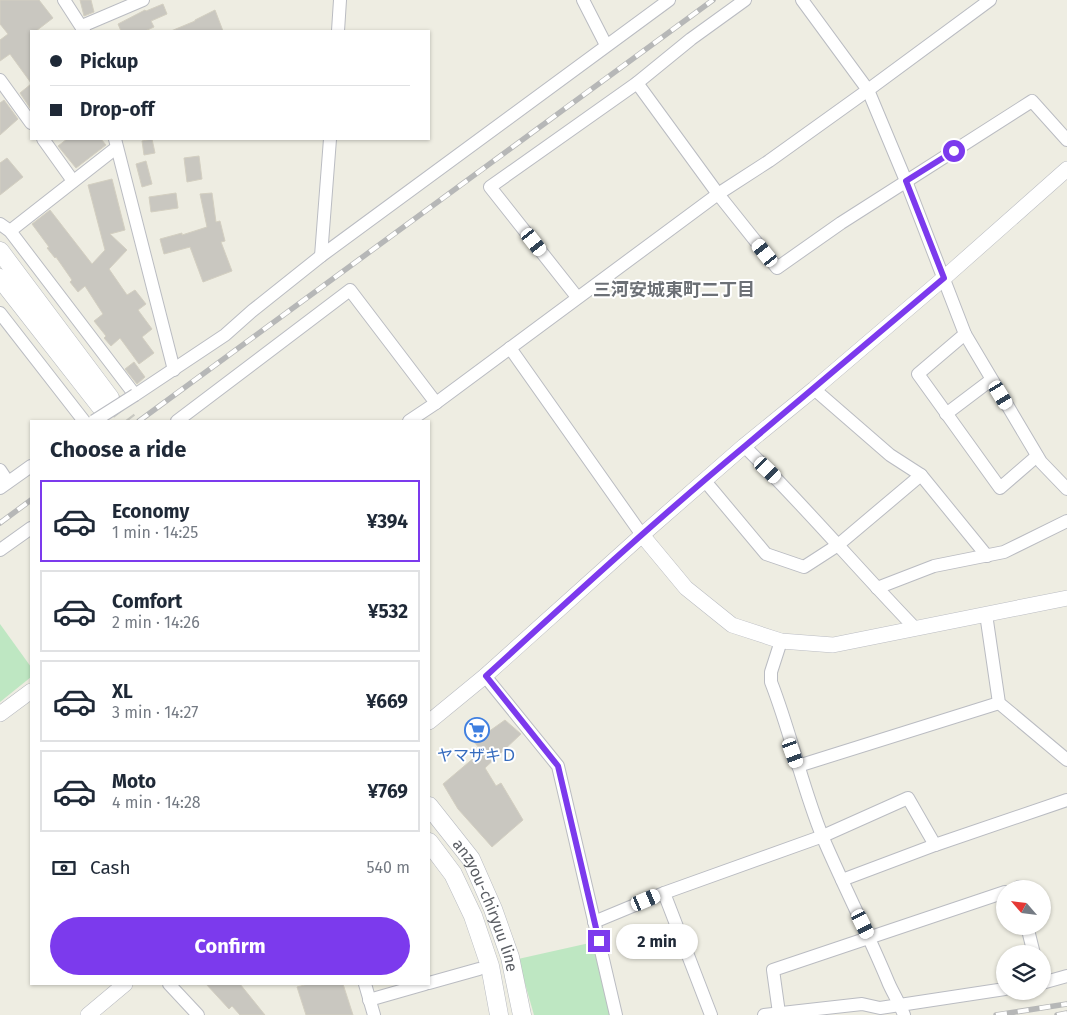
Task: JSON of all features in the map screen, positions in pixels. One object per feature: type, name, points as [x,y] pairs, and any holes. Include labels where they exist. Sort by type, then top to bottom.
[{"type":"main road","points":[[0,250],[101,409]]},
{"type":"main road","points":[[0,278],[101,409]]},
{"type":"main road","name":"anzyou-chiryuu line","points":[[430,807],[471,860],[493,909],[510,958],[522,1015]]},
{"type":"main road","name":"anzyou-chiryuu line","points":[[430,843],[453,874],[473,916],[490,966],[499,1015]]},
{"type":"street","points":[[64,0],[83,29],[143,0]]},
{"type":"street","points":[[338,30],[340,0]]},
{"type":"street","points":[[583,0],[606,46]]},
{"type":"street","points":[[101,409],[135,395],[226,335],[252,311],[321,256],[669,0]]},
{"type":"street","points":[[577,298],[490,187],[637,83],[746,0]]},
{"type":"street","points":[[802,0],[868,90],[906,181],[965,334],[1037,456],[1067,489]]},
{"type":"street","points":[[410,420],[718,194],[769,161],[990,0]]},
{"type":"street","points":[[0,80],[30,122]]},
{"type":"street","points":[[637,83],[718,194],[777,268],[842,223],[1032,100],[1067,140]]},
{"type":"street","points":[[44,140],[73,181]]},
{"type":"street","points":[[321,256],[330,140]]},
{"type":"street","points":[[135,395],[5,227],[73,181],[116,144],[174,370]]},
{"type":"street","points":[[430,721],[486,676],[642,535],[744,446],[814,390],[1067,169]]},
{"type":"street","points":[[178,420],[350,290],[436,403]]},
{"type":"street","points":[[0,313],[83,420]]},
{"type":"street","points":[[965,334],[918,374],[1000,488],[1037,456]]},
{"type":"street","points":[[510,348],[642,535],[686,588],[732,625],[781,642],[833,645],[1067,598]]},
{"type":"street","points":[[946,414],[991,380]]},
{"type":"street","points":[[814,390],[890,455],[921,475],[987,556]]},
{"type":"street","points":[[744,446],[781,482],[916,628]]},
{"type":"street","points":[[0,470],[4,485],[30,467]]},
{"type":"street","points":[[705,481],[766,554],[804,567],[838,545],[921,475]]},
{"type":"street","points":[[877,588],[934,566],[1004,552],[1067,521]]},
{"type":"street","points":[[0,550],[30,529]]},
{"type":"street","points":[[986,614],[999,703],[1067,760]]},
{"type":"street","points":[[781,642],[771,672],[771,682],[798,766],[822,836],[902,1010]]},
{"type":"street","points":[[486,676],[558,766],[616,1015]]},
{"type":"street","points":[[0,714],[30,692]]},
{"type":"street","points":[[798,766],[999,703]]},
{"type":"street","points":[[594,922],[664,893],[822,836],[908,798],[935,845]]},
{"type":"street","points":[[842,880],[935,845],[1067,800]]},
{"type":"street","points":[[664,893],[711,1015]]},
{"type":"street","points":[[779,1013],[773,970],[996,895]]},
{"type":"street","points":[[430,982],[479,969]]},
{"type":"street","points":[[1051,980],[1067,976]]},
{"type":"street","points":[[88,1015],[124,985]]},
{"type":"street","points":[[170,985],[198,1015]]},
{"type":"street","points":[[364,985],[374,1015]]},
{"type":"street","points":[[370,1000],[420,985]]},
{"type":"street","points":[[764,1015],[862,1004],[902,1010],[913,1004],[996,990]]},
{"type":"green space","points":[[0,624],[30,666],[30,678],[0,702]]},
{"type":"green space","points":[[594,942],[612,1015],[534,1015],[518,959]]},
{"type":"building","points":[[0,0],[39,0],[53,18],[37,30],[30,30],[30,82],[10,54],[0,61],[0,40],[8,34],[0,24]]},
{"type":"building","points":[[80,0],[91,0],[94,12],[84,16]]},
{"type":"building","points":[[163,4],[167,14],[151,21],[154,27],[147,30],[121,30],[118,24]]},
{"type":"building","points":[[215,10],[223,30],[173,30]]},
{"type":"building","points":[[30,85],[30,108],[20,93]]},
{"type":"building","points":[[4,100],[18,119],[0,135],[0,103]]},
{"type":"building","points":[[66,140],[102,140],[106,145],[76,168],[58,146]]},
{"type":"building","points":[[152,140],[155,153],[144,155],[142,141]]},
{"type":"building","points":[[199,156],[202,179],[187,182],[184,158]]},
{"type":"building","points":[[7,158],[23,177],[0,195],[0,163]]},
{"type":"building","points":[[146,161],[152,184],[142,187],[136,164]]},
{"type":"building","points":[[112,179],[125,230],[110,234],[127,250],[109,269],[127,295],[135,290],[146,304],[138,310],[152,329],[142,337],[154,353],[139,364],[120,338],[111,346],[104,338],[106,336],[94,321],[103,314],[85,286],[78,292],[70,282],[72,280],[56,257],[47,248],[49,247],[32,224],[50,210],[92,264],[105,250],[88,185]]},
{"type":"building","points":[[176,193],[178,208],[151,212],[149,197]]},
{"type":"building","points":[[212,193],[216,222],[220,221],[225,241],[221,242],[232,271],[203,282],[190,247],[164,254],[160,239],[182,233],[182,235],[207,227],[200,194]]},
{"type":"building","points":[[134,362],[145,377],[137,384],[125,369]]},
{"type":"building","points":[[505,720],[521,734],[485,768],[496,786],[501,783],[523,820],[492,847],[458,809],[443,784],[482,751],[474,742]]},
{"type":"building","points":[[207,985],[241,985],[265,1015],[240,1015],[232,1006],[229,1009]]},
{"type":"building","points":[[304,985],[343,985],[353,1015],[306,1015],[297,987]]},
{"type":"tunnel","points":[[110,398],[127,420]]},
{"type":"railway","points":[[140,420],[713,0]]},
{"type":"railway","points":[[0,523],[30,501]]},
{"type":"railway","points":[[996,1015],[1067,1004]]},
{"type":"railway","points":[[1057,1015],[1067,1013]]},
{"type":"place","name":"ヤマザキＤ","points":[[477,730]]},
{"type":"district","name":"三河安城東町二丁目","points":[[674,290]]},
{"type":"route","points":[[599,941],[558,766],[486,676],[744,446],[814,390],[944,278],[906,181],[954,151]]}]
